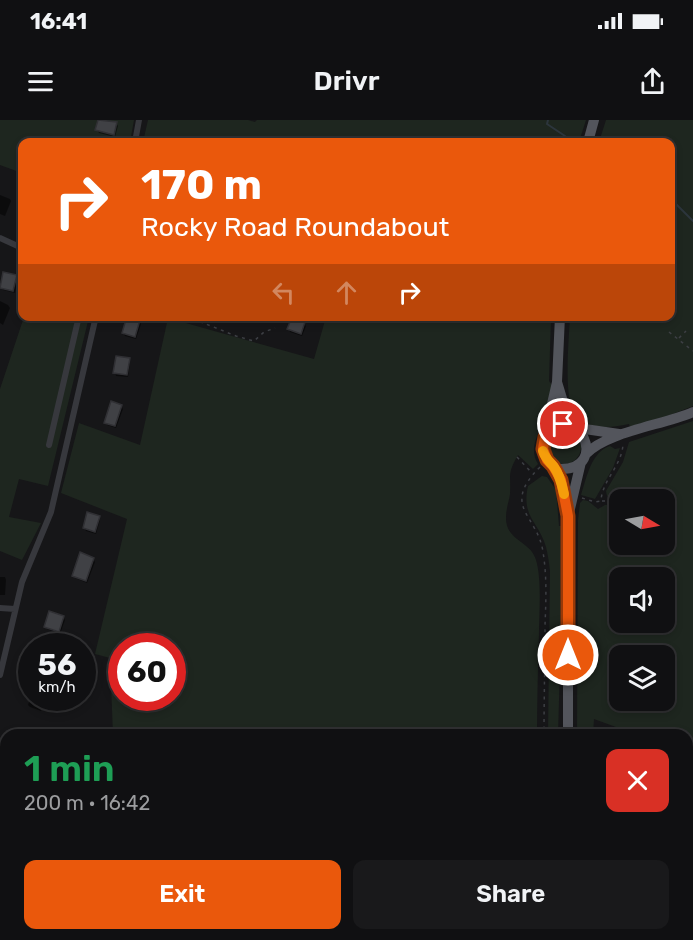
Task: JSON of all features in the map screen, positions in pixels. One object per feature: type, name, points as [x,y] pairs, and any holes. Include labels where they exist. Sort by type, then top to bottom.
[{"type":"main road","points":[[589,138],[594,120]]},
{"type":"main road","points":[[560,321],[557,382],[543,449],[561,480],[568,516],[568,729]]},
{"type":"main road","points":[[557,382],[574,427],[586,441],[568,516]]},
{"type":"main road","points":[[550,463],[568,469],[583,459],[594,446],[622,434],[693,412]]},
{"type":"main road","points":[[545,437],[556,426],[622,434]]},
{"type":"street","points":[[136,138],[140,120]]},
{"type":"street","points":[[0,238],[18,246]]},
{"type":"street","points":[[49,445],[78,321]]},
{"type":"street","points":[[0,675],[22,582],[51,512],[95,321]]},
{"type":"street","points":[[0,608],[15,609]]},
{"type":"path","points":[[198,321],[254,341],[264,332],[275,328]]},
{"type":"path","points":[[679,338],[686,331]]},
{"type":"path","points":[[669,332],[693,351]]},
{"type":"path","points":[[602,501],[602,492],[620,461],[623,447],[622,434]]},
{"type":"path","points":[[517,457],[533,474]]},
{"type":"path","points":[[544,729],[546,576],[543,549],[523,511],[522,497],[525,484],[533,474],[550,463]]},
{"type":"path","points":[[579,497],[595,502],[609,501]]},
{"type":"shaded area","points":[[0,120],[134,120],[131,138],[18,138],[18,172],[0,165]]},
{"type":"shaded area","points":[[148,120],[248,120],[255,122],[257,120],[586,120],[580,138],[144,138]]},
{"type":"shaded area","points":[[606,120],[693,120],[693,406],[630,427],[629,424],[600,427],[586,423],[575,415],[571,407],[568,383],[570,321],[675,321],[675,138],[600,138]]},
{"type":"shaded area","points":[[23,321],[88,321],[48,486],[19,479],[9,517],[41,523],[22,560],[0,551],[0,389]]},
{"type":"shaded area","points":[[167,321],[179,321],[314,359],[325,321],[551,321],[549,381],[552,385],[535,444],[534,453],[538,464],[533,469],[518,455],[511,470],[510,494],[506,511],[510,531],[533,554],[538,568],[540,597],[537,729],[113,729],[112,711],[186,711],[186,633],[108,633],[108,657],[96,654],[127,519],[61,493],[79,423],[140,445]]},
{"type":"shaded area","points":[[693,421],[693,729],[622,729],[594,719],[593,729],[577,729],[580,503],[583,500],[588,501],[598,509],[609,505],[609,555],[675,555],[675,489],[609,489],[609,497],[606,491],[623,462],[629,442]]},
{"type":"shaded area","points":[[564,430],[576,435],[581,447],[576,459],[564,464],[552,459],[547,447],[552,435]]},
{"type":"shaded area","points":[[610,446],[615,449],[620,448],[613,468],[595,499],[581,495],[594,459]]},
{"type":"shaded area","points":[[542,476],[547,477],[556,490],[559,526],[564,526],[558,729],[548,729],[550,571],[543,538],[527,505],[528,486]]},
{"type":"building","points":[[98,120],[117,122],[114,135],[95,130]]},
{"type":"building","points":[[3,272],[17,275],[13,291],[0,288]]},
{"type":"building","points":[[126,321],[140,321],[135,337],[122,333]]},
{"type":"building","points":[[290,321],[305,322],[301,334],[287,329]]},
{"type":"building","points":[[116,356],[130,358],[127,375],[113,373]]},
{"type":"building","points":[[111,401],[122,405],[115,426],[104,423]]},
{"type":"building","points":[[87,512],[100,516],[95,532],[83,528]]},
{"type":"building","points":[[80,552],[94,558],[86,581],[72,576]]},
{"type":"building","points":[[49,611],[64,616],[59,632],[44,627]]},
{"type":"waterway","points":[[548,120],[547,124],[565,136]]},
{"type":"waterway","points":[[675,203],[693,221]]},
{"type":"slow traffic","points":[[543,451],[561,480],[564,494]]},
{"type":"route","points":[[563,424],[549,431],[543,443],[543,449],[544,455],[561,480],[568,516],[568,655]]}]
